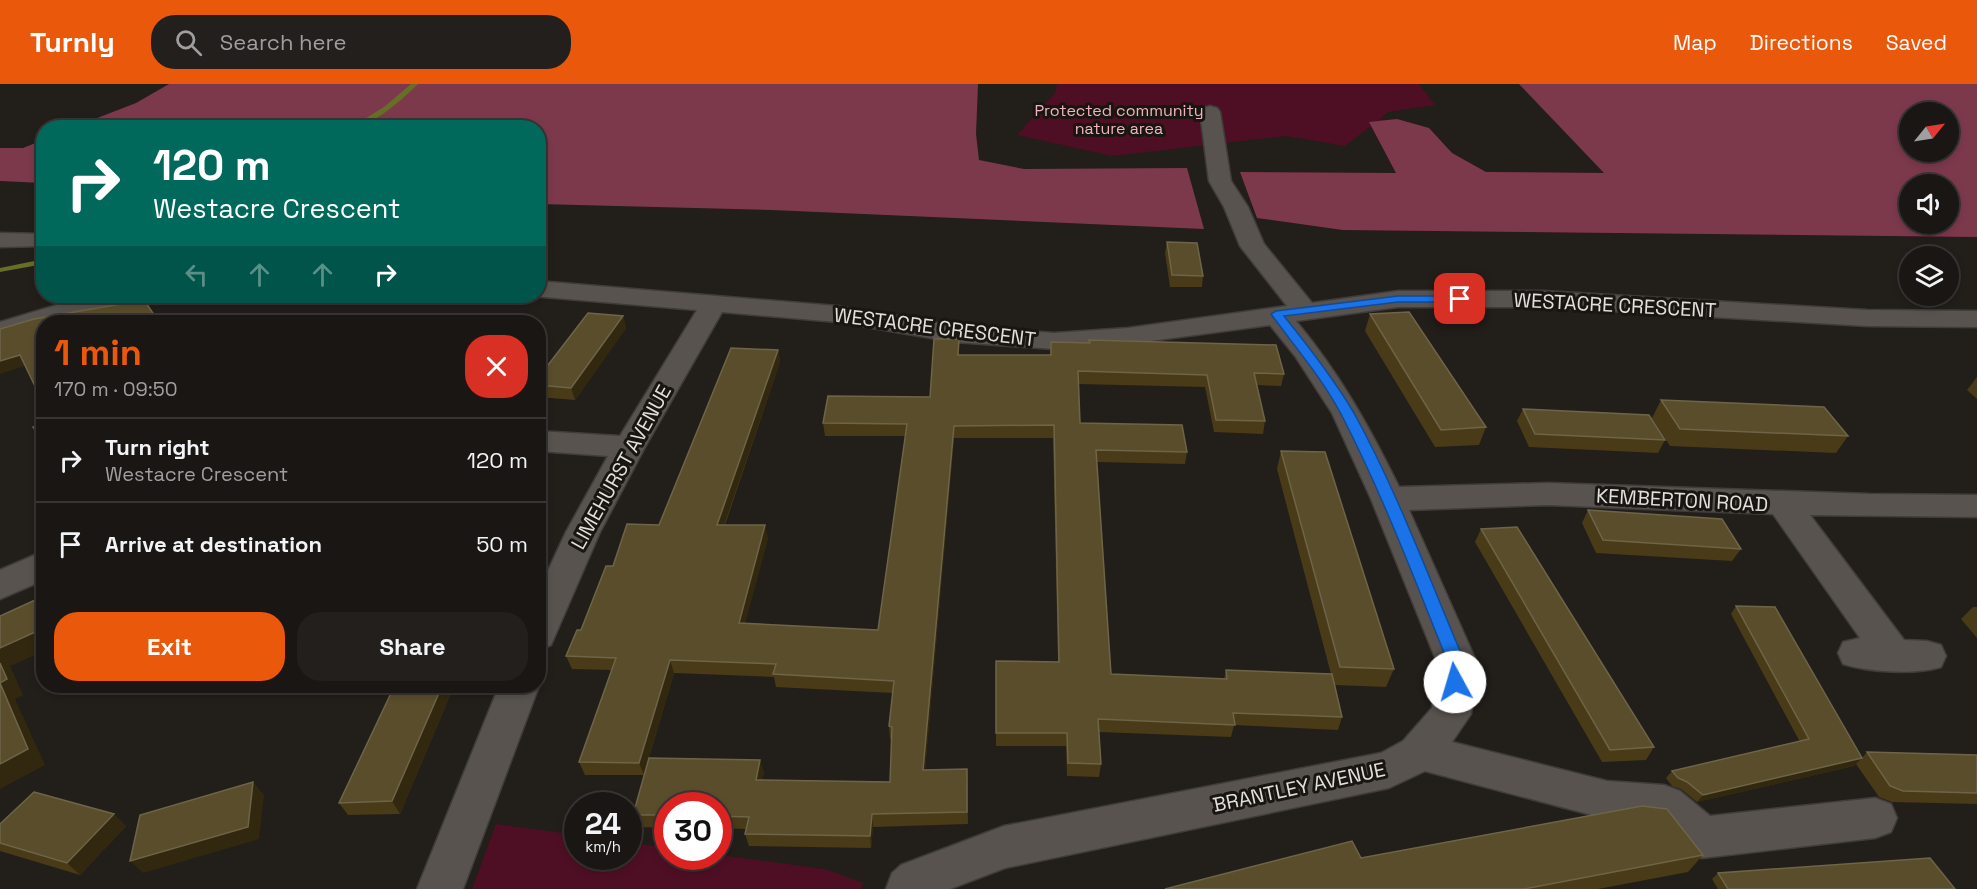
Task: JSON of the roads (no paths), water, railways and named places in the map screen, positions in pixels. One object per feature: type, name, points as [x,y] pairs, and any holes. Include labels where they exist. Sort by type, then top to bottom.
[{"type":"street","name":"BRANTLEY AVENUE","points":[[909,889],[917,880],[1004,847],[1389,770],[1420,752],[1451,714],[1458,665],[1388,499],[1347,413],[1252,246],[1236,207],[1220,181],[1210,112]]},
{"type":"street","points":[[0,240],[36,240]]},
{"type":"street","name":"WESTACRE CRESCENT","points":[[546,290],[837,314],[1002,339],[1054,341],[1128,336],[1398,299],[1543,299],[1867,318],[1976,320]]},
{"type":"street","points":[[52,315],[90,303]]},
{"type":"street","name":"LIMEHURST AVENUE","points":[[546,616],[568,562],[629,447],[714,304]]},
{"type":"street","points":[[0,331],[36,320]]},
{"type":"street","points":[[546,442],[629,447]]},
{"type":"street","name":"KEMBERTON ROAD","points":[[1388,499],[1548,494],[1784,505],[1911,508],[1977,506]]},
{"type":"street","points":[[1784,505],[1893,655]]},
{"type":"street","points":[[0,586],[36,568]]},
{"type":"street","points":[[440,889],[516,693]]},
{"type":"street","points":[[1420,752],[1607,800],[1664,805],[1702,837],[1875,818]]},
{"type":"waterway","points":[[366,120],[386,108],[415,84]]},
{"type":"waterway","points":[[0,270],[36,263]]},
{"type":"park label","name":"Protected community nature area","points":[[1119,119]]}]
